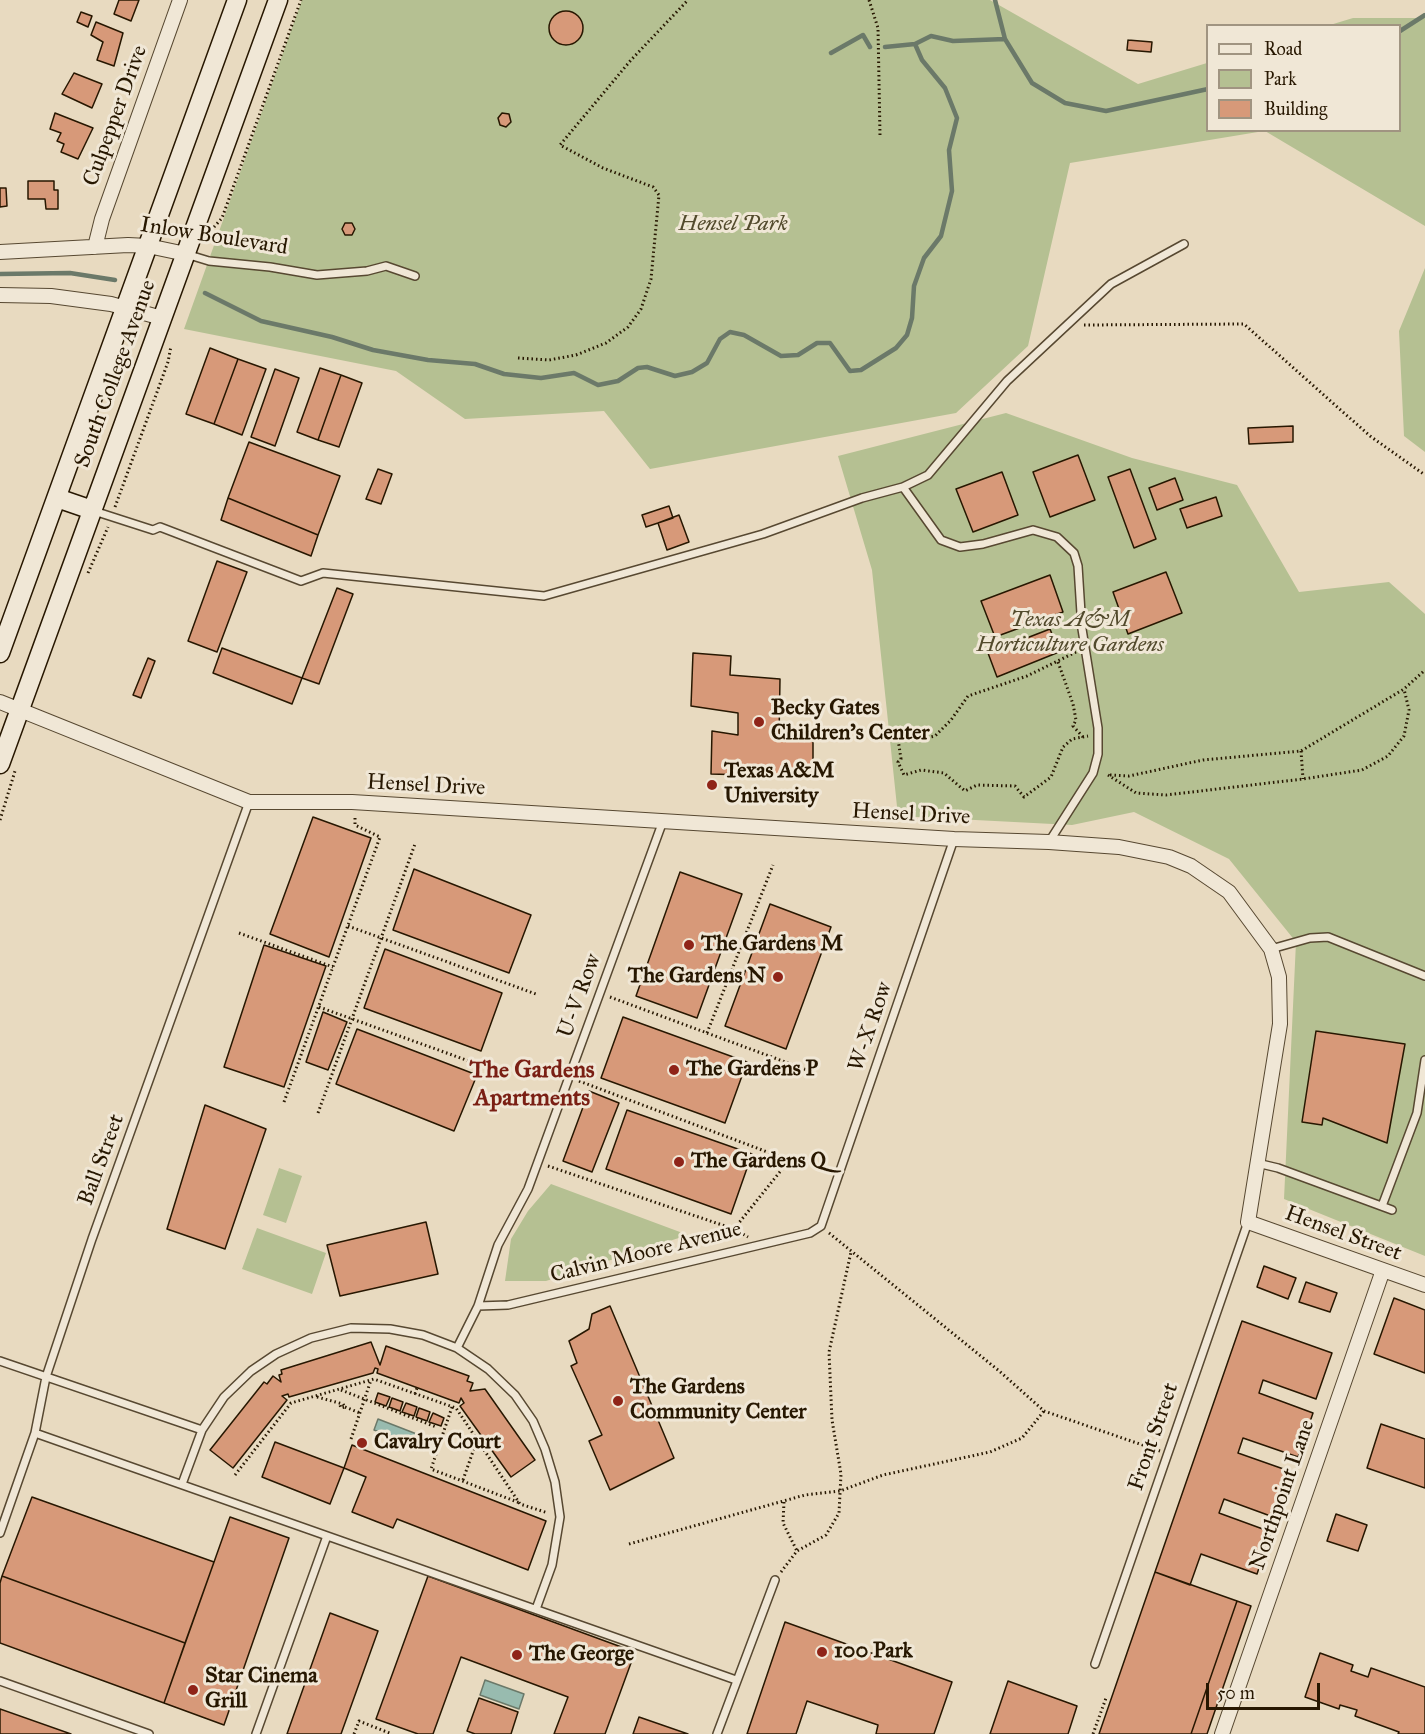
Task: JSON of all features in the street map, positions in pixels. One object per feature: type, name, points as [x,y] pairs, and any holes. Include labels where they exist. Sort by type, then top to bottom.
[{"type":"main road","name":"South College Avenue","points":[[0,652],[128,307],[237,0]]},
{"type":"main road","name":"South College Avenue","points":[[8,765],[20,709],[278,0]]},
{"type":"main road","points":[[57,498],[92,510]]},
{"type":"street","name":"Culpepper Drive","points":[[95,247],[102,219],[180,0]]},
{"type":"street","name":"Inlow Boulevard","points":[[0,252],[148,246],[186,254]]},
{"type":"street","points":[[0,295],[51,296],[128,307],[162,318]]},
{"type":"street","name":"Hensel Drive","points":[[0,702],[249,802],[356,802],[954,839],[1049,842],[1150,852],[1191,866],[1229,892],[1271,949],[1279,977],[1280,1024],[1248,1222]]},
{"type":"street","name":"Hensel Street","points":[[1248,1222],[1425,1285]]},
{"type":"street","name":"Northpoint Lane","points":[[1222,1734],[1383,1270]]},
{"type":"lane","points":[[92,510],[153,530],[160,527],[301,581],[323,573],[544,596],[763,534],[862,498],[903,487],[928,475],[1007,381],[1111,284],[1184,244]]},
{"type":"lane","name":"Inlow Boulevard","points":[[186,254],[210,261],[270,267],[317,275],[367,271],[386,266],[415,276]]},
{"type":"lane","points":[[903,487],[941,540],[960,547],[983,544],[1033,530],[1047,532],[1066,543],[1074,553],[1078,566],[1084,646],[1098,734],[1098,754],[1093,773],[1049,842]]},
{"type":"lane","name":"Ball Street","points":[[0,1533],[35,1433],[46,1377],[92,1239],[249,802]]},
{"type":"lane","name":"U-V Row","points":[[456,1348],[478,1306],[498,1245],[528,1189],[663,821]]},
{"type":"lane","name":"W-X Row","points":[[821,1226],[954,839]]},
{"type":"lane","points":[[1271,949],[1310,938],[1328,937],[1425,976]]},
{"type":"lane","points":[[1382,1206],[1417,1113],[1425,1060]]},
{"type":"lane","points":[[1257,1164],[1278,1168],[1392,1210]]},
{"type":"lane","name":"Front Street","points":[[1095,1664],[1248,1222]]},
{"type":"lane","name":"Calvin Moore Avenue","points":[[478,1306],[508,1305],[810,1233],[821,1226]]},
{"type":"lane","points":[[182,1484],[202,1430],[224,1397],[251,1371],[276,1354],[311,1338],[351,1328],[390,1329],[423,1335],[456,1348],[488,1369],[515,1395],[533,1421],[545,1449],[555,1482],[560,1517],[552,1565],[536,1609]]},
{"type":"lane","points":[[0,1361],[202,1430]]},
{"type":"lane","points":[[35,1433],[736,1680]]},
{"type":"lane","points":[[256,1734],[327,1536]]},
{"type":"lane","points":[[717,1734],[775,1580]]},
{"type":"lane","points":[[0,1681],[149,1734]]},
{"type":"path","points":[[211,235],[222,218],[301,0]]},
{"type":"path","points":[[518,358],[549,360],[576,355],[606,343],[628,327],[641,309],[651,279],[659,195],[653,187],[603,168],[560,145],[631,60],[688,0]]},
{"type":"path","points":[[869,0],[878,28],[880,135]]},
{"type":"path","points":[[1067,325],[1244,324],[1370,436],[1425,475]]},
{"type":"path","points":[[117,503],[168,362],[171,342]]},
{"type":"path","points":[[1084,646],[1058,662],[968,696],[951,720],[935,736],[922,739],[898,739],[901,759],[898,762],[904,775],[921,770],[944,773],[965,790],[977,785],[1015,786],[1024,797],[1051,777],[1063,747],[1072,738],[1098,734]]},
{"type":"path","points":[[1058,662],[1073,704],[1076,720],[1073,726],[1083,737]]},
{"type":"path","points":[[1093,773],[1130,776],[1203,760],[1301,751],[1404,689],[1425,670]]},
{"type":"path","points":[[1108,775],[1136,793],[1166,795],[1362,770],[1388,756],[1404,736],[1409,710],[1404,689]]},
{"type":"path","points":[[1301,751],[1303,779]]},
{"type":"path","points":[[0,820],[8,765]]},
{"type":"path","points":[[284,1102],[380,837],[355,825],[356,802]]},
{"type":"path","points":[[318,1113],[415,844]]},
{"type":"path","points":[[708,1033],[773,865]]},
{"type":"path","points":[[348,926],[536,994]]},
{"type":"path","points":[[239,933],[333,967]]},
{"type":"path","points":[[600,994],[815,1073]]},
{"type":"path","points":[[319,1007],[505,1074]]},
{"type":"path","points":[[569,1077],[786,1159]]},
{"type":"path","points":[[538,1162],[734,1229],[759,1245]]},
{"type":"path","points":[[734,1229],[783,1168]]},
{"type":"path","points":[[821,1226],[998,1370],[1044,1411],[1167,1454]]},
{"type":"path","points":[[775,1580],[797,1551],[826,1535],[839,1513],[841,1474],[832,1420],[829,1352],[851,1252]]},
{"type":"path","points":[[235,1475],[291,1403],[372,1380],[456,1408],[520,1504]]},
{"type":"path","points":[[351,1439],[372,1380]]},
{"type":"path","points":[[415,1394],[417,1388]]},
{"type":"path","points":[[340,1389],[436,1427]]},
{"type":"path","points":[[315,1396],[343,1404],[360,1413]]},
{"type":"path","points":[[452,1407],[431,1469],[560,1517]]},
{"type":"path","points":[[628,1544],[737,1512],[805,1495],[840,1491],[883,1475],[990,1452],[1022,1437],[1044,1411]]},
{"type":"path","points":[[463,1480],[477,1440]]},
{"type":"path","points":[[784,1502],[783,1523],[797,1551]]},
{"type":"path","points":[[1093,1734],[1106,1698]]},
{"type":"path","points":[[354,1734],[359,1721],[392,1734]]},
{"type":"green space","name":"Hensel Park","points":[[302,0],[990,0],[1138,84],[1206,63],[1206,132],[1258,132],[1070,163],[1028,346],[956,413],[650,469],[604,411],[465,419],[396,371],[184,329]]},
{"type":"green space","points":[[1353,18],[1425,18],[1425,226],[1267,132],[1401,132],[1401,24],[1333,24]]},
{"type":"green space","points":[[1425,268],[1425,452],[1404,436],[1399,331]]},
{"type":"green space","name":"Texas A&M Horticulture Gardens","points":[[1006,413],[1132,458],[1237,485],[1299,592],[1389,582],[1425,614],[1425,1256],[1284,1199],[1296,942],[1229,859],[1134,812],[1072,825],[898,816],[872,570],[838,456]]},
{"type":"green space","points":[[279,1168],[302,1176],[286,1223],[263,1215]]},
{"type":"green space","points":[[551,1184],[688,1235],[546,1281],[505,1281],[511,1239],[528,1211]]},
{"type":"green space","points":[[257,1228],[326,1253],[312,1294],[242,1269]]},
{"type":"water","points":[[378,1419],[427,1438],[423,1448],[374,1430]]},
{"type":"water","points":[[485,1680],[524,1694],[519,1709],[480,1695]]},
{"type":"building","points":[[119,0],[139,0],[131,21],[114,14]]},
{"type":"building","points":[[566,11],[578,16],[583,28],[578,40],[566,45],[554,40],[549,28],[554,16]]},
{"type":"building","points":[[81,12],[92,16],[88,27],[77,22]]},
{"type":"building","points":[[96,22],[123,33],[114,66],[97,60],[103,42],[91,35]]},
{"type":"building","points":[[1128,40],[1152,42],[1151,52],[1127,50]]},
{"type":"building","points":[[74,73],[102,84],[92,108],[62,94]]},
{"type":"building","points":[[55,113],[93,128],[78,159],[61,152],[64,144],[57,141],[61,133],[50,129]]},
{"type":"building","points":[[502,113],[509,114],[511,122],[506,127],[500,125],[498,118]]},
{"type":"building","points":[[28,181],[54,181],[54,190],[58,190],[58,209],[46,209],[45,199],[28,199]]},
{"type":"building","points":[[0,188],[6,188],[7,206],[0,207]]},
{"type":"building","points":[[345,223],[352,223],[355,229],[352,235],[345,235],[342,229]]},
{"type":"building","points":[[210,348],[238,359],[214,424],[186,414]]},
{"type":"building","points":[[238,359],[266,369],[242,435],[214,424]]},
{"type":"building","points":[[320,368],[341,375],[318,440],[297,432]]},
{"type":"building","points":[[275,369],[299,378],[275,446],[251,437]]},
{"type":"building","points":[[341,375],[362,383],[339,447],[318,440]]},
{"type":"building","points":[[1293,426],[1293,442],[1249,444],[1248,428]]},
{"type":"building","points":[[249,442],[340,476],[318,535],[228,498]]},
{"type":"building","points":[[1078,455],[1095,500],[1050,517],[1033,472]]},
{"type":"building","points":[[378,469],[392,474],[381,504],[366,499]]},
{"type":"building","points":[[1130,469],[1156,539],[1134,548],[1108,477]]},
{"type":"building","points":[[1002,472],[1018,515],[973,532],[956,489]]},
{"type":"building","points":[[1175,478],[1183,500],[1157,510],[1149,488]]},
{"type":"building","points":[[1216,497],[1222,516],[1187,528],[1180,509]]},
{"type":"building","points":[[228,498],[318,535],[311,556],[221,520]]},
{"type":"building","points":[[669,506],[673,518],[646,527],[642,515]]},
{"type":"building","points":[[679,515],[689,542],[667,550],[658,523]]},
{"type":"building","points":[[217,561],[247,572],[217,652],[188,641]]},
{"type":"building","points":[[1166,572],[1182,613],[1128,634],[1113,592]]},
{"type":"building","points":[[1050,575],[1063,612],[995,637],[981,601]]},
{"type":"building","points":[[337,588],[353,594],[319,684],[302,678]]},
{"type":"building","points":[[1050,629],[1059,652],[997,677],[988,653]]},
{"type":"building","points":[[222,648],[302,678],[292,704],[213,673]]},
{"type":"building","name":"Becky Gates Children's Center","points":[[693,653],[731,656],[730,675],[780,679],[779,738],[813,741],[813,777],[711,774],[712,731],[738,735],[738,713],[691,706]]},
{"type":"building","points":[[148,658],[155,661],[141,698],[133,695]]},
{"type":"building","points":[[313,817],[371,838],[329,957],[270,934]]},
{"type":"building","points":[[414,869],[531,915],[509,973],[393,930]]},
{"type":"building","name":"The Gardens M","points":[[680,872],[742,894],[697,1018],[636,996]]},
{"type":"building","name":"The Gardens N","points":[[770,904],[831,927],[786,1049],[725,1026]]},
{"type":"building","points":[[264,945],[326,966],[284,1087],[224,1067]]},
{"type":"building","points":[[385,949],[502,993],[481,1051],[364,1008]]},
{"type":"building","points":[[323,1012],[347,1022],[328,1070],[306,1062]]},
{"type":"building","name":"The Gardens P","points":[[623,1017],[747,1062],[725,1123],[601,1078]]},
{"type":"building","points":[[357,1029],[477,1075],[454,1131],[336,1084]]},
{"type":"building","points":[[1316,1031],[1405,1044],[1387,1143],[1323,1118],[1322,1125],[1302,1122]]},
{"type":"building","points":[[589,1091],[619,1103],[592,1172],[563,1161]]},
{"type":"building","points":[[205,1105],[266,1129],[225,1249],[167,1229]]},
{"type":"building","name":"The Gardens Q","points":[[627,1110],[752,1154],[731,1214],[606,1169]]},
{"type":"building","points":[[426,1222],[438,1274],[340,1296],[327,1245]]},
{"type":"building","points":[[1264,1266],[1296,1278],[1288,1299],[1257,1287]]},
{"type":"building","points":[[1306,1282],[1337,1293],[1330,1312],[1299,1302]]},
{"type":"building","points":[[1394,1298],[1425,1310],[1425,1373],[1374,1354]]},
{"type":"building","name":"The Gardens Community Center","points":[[610,1306],[674,1458],[610,1490],[589,1441],[602,1435],[571,1366],[577,1363],[569,1341],[589,1329],[592,1314]]},
{"type":"building","points":[[1242,1321],[1332,1353],[1316,1399],[1263,1380],[1259,1393],[1313,1413],[1298,1457],[1243,1438],[1238,1453],[1292,1472],[1276,1518],[1224,1499],[1219,1513],[1271,1532],[1257,1574],[1201,1554],[1190,1585],[1155,1572]]},
{"type":"building","points":[[371,1342],[380,1365],[386,1346],[469,1376],[467,1381],[473,1383],[470,1391],[485,1389],[535,1460],[511,1477],[460,1406],[464,1403],[461,1398],[459,1403],[377,1373],[378,1369],[375,1368],[373,1373],[289,1397],[288,1394],[282,1396],[287,1400],[233,1468],[210,1450],[264,1382],[267,1384],[273,1376],[281,1382],[279,1375],[282,1374],[281,1370]]},
{"type":"building","points":[[378,1393],[390,1397],[386,1406],[375,1402]]},
{"type":"building","points":[[392,1398],[403,1402],[400,1411],[389,1407]]},
{"type":"building","points":[[406,1403],[417,1407],[414,1416],[402,1412]]},
{"type":"building","points":[[419,1408],[430,1412],[427,1421],[416,1417]]},
{"type":"building","points":[[433,1413],[444,1418],[441,1426],[429,1422]]},
{"type":"building","points":[[1381,1424],[1425,1439],[1425,1488],[1367,1468]]},
{"type":"building","points":[[275,1442],[344,1468],[330,1504],[262,1477]]},
{"type":"building","points":[[352,1445],[546,1521],[528,1570],[397,1519],[393,1528],[352,1512],[366,1477],[344,1468]]},
{"type":"building","points":[[32,1497],[214,1562],[185,1643],[2,1576]]},
{"type":"building","points":[[1336,1514],[1367,1525],[1358,1551],[1327,1541]]},
{"type":"building","points":[[230,1517],[289,1538],[224,1725],[164,1703]]},
{"type":"building","points":[[1155,1572],[1237,1601],[1191,1734],[1099,1734]]},
{"type":"building","points":[[2,1576],[185,1643],[164,1703],[0,1643]]},
{"type":"building","name":"The George","points":[[428,1576],[635,1652],[605,1734],[554,1734],[568,1697],[461,1657],[433,1734],[418,1734],[376,1719]]},
{"type":"building","points":[[1237,1601],[1251,1606],[1207,1734],[1191,1734]]},
{"type":"building","points":[[330,1613],[378,1631],[341,1734],[287,1734]]},
{"type":"building","name":"100 Park","points":[[785,1622],[952,1682],[934,1734],[876,1734],[878,1725],[807,1701],[796,1734],[747,1734]]},
{"type":"building","points":[[1320,1653],[1353,1665],[1351,1671],[1368,1677],[1371,1668],[1425,1687],[1425,1734],[1398,1734],[1399,1732],[1355,1716],[1357,1710],[1340,1705],[1339,1709],[1305,1697]]},
{"type":"building","points":[[1008,1681],[1077,1706],[1068,1734],[990,1734]]},
{"type":"building","points":[[479,1698],[518,1712],[511,1734],[475,1734],[467,1731]]},
{"type":"building","points":[[0,1709],[71,1734],[0,1734]]},
{"type":"building","points":[[639,1717],[688,1734],[633,1734]]},
{"type":"waterway","points":[[995,0],[1005,39],[1032,83],[1065,103],[1106,111],[1206,89]]},
{"type":"waterway","points":[[1401,30],[1425,15]]},
{"type":"waterway","points":[[831,53],[863,35],[870,47]]},
{"type":"waterway","points":[[205,293],[261,321],[332,337],[373,350],[428,360],[475,364],[504,374],[541,378],[574,373],[598,385],[618,381],[638,368],[647,367],[675,376],[692,372],[707,363],[720,339],[730,332],[744,335],[781,356],[798,355],[817,343],[830,343],[850,371],[861,370],[896,348],[907,335],[912,318],[914,286],[924,258],[941,236],[952,191],[949,150],[957,118],[945,88],[922,60],[915,44],[931,36],[953,41],[1005,39]]},
{"type":"waterway","points":[[885,47],[915,44]]},
{"type":"waterway","points":[[0,274],[70,273],[115,280]]},
{"type":"place","name":"Becky Gates Children's Center","points":[[759,722]]},
{"type":"place","name":"Texas A&M University","points":[[712,785]]},
{"type":"place","name":"The Gardens M","points":[[689,945]]},
{"type":"place","name":"The Gardens N","points":[[778,977]]},
{"type":"place","name":"The Gardens P","points":[[674,1070]]},
{"type":"place","name":"The Gardens Q","points":[[679,1162]]},
{"type":"place","name":"The Gardens Community Center","points":[[618,1401]]},
{"type":"place","name":"Cavalry Court","points":[[362,1443]]},
{"type":"place","name":"100 Park","points":[[822,1652]]},
{"type":"place","name":"The George","points":[[517,1655]]},
{"type":"place","name":"Star Cinema Grill","points":[[193,1690]]},
{"type":"district","name":"The Gardens Apartments","points":[[532,1085]]}]
